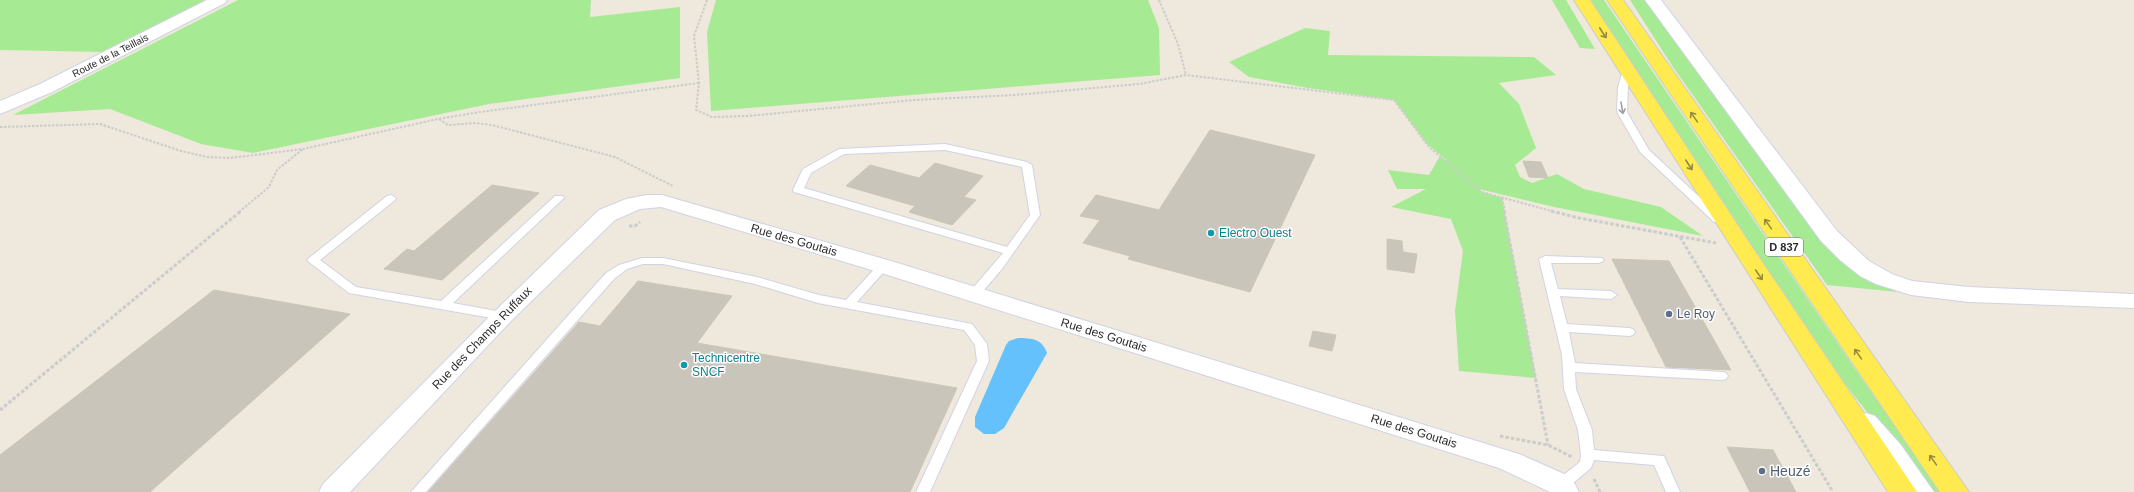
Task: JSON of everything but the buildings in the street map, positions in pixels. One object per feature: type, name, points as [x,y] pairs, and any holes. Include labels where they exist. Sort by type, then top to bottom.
[{"type":"main road","name":"D 837","points":[[1582,0],[1737,241],[1904,492]]},
{"type":"main road","name":"D 837","points":[[1615,0],[1955,492]]},
{"type":"street","name":"Route de la Teillais","points":[[0,108],[46,88],[219,0]]},
{"type":"street","points":[[1653,0],[1834,242],[1849,258],[1864,269],[1885,280],[1920,290],[1963,294],[2134,302]]},
{"type":"street","name":"Rue des Goutais","points":[[643,200],[662,201],[884,266],[1509,461],[1563,489]]},
{"type":"street","name":"Rue des Champs Ruffaux","points":[[333,492],[503,316],[607,215],[624,206],[643,200]]},
{"type":"street","points":[[1823,372],[1891,452],[1920,492]]},
{"type":"lane","points":[[1627,70],[1623,87],[1622,112],[1645,152],[1689,192],[1737,241]]},
{"type":"lane","points":[[973,295],[1009,251],[1035,215],[1027,165],[946,147],[842,151],[807,171],[798,190],[1009,251]]},
{"type":"lane","points":[[391,198],[313,260],[353,290],[503,316]]},
{"type":"lane","points":[[444,305],[559,198]]},
{"type":"lane","points":[[1598,260],[1545,259],[1561,328],[1568,366],[1570,389],[1585,430],[1587,459],[1659,460],[1673,492]]},
{"type":"lane","points":[[418,492],[610,276],[624,267],[642,261],[663,261],[758,281],[818,300],[968,327],[981,344],[983,361],[923,492]]},
{"type":"lane","points":[[848,305],[884,266]]},
{"type":"lane","points":[[1553,292],[1611,295]]},
{"type":"lane","points":[[1561,328],[1629,332]]},
{"type":"lane","points":[[1568,366],[1722,376]]},
{"type":"lane","name":"Rue des Goutais","points":[[1563,489],[1587,459]]},
{"type":"path","points":[[707,0],[694,36],[699,83],[696,110],[712,117],[748,116],[914,100],[1015,95],[1131,85],[1186,75],[1394,100],[1429,146],[1482,192],[1579,218],[1680,237],[1737,241]]},
{"type":"path","points":[[1159,0],[1178,44],[1186,75]]},
{"type":"path","points":[[0,127],[100,124],[181,152],[207,157],[246,157],[303,148],[438,119],[699,83]]},
{"type":"path","points":[[438,119],[448,125],[476,123],[492,125],[615,157],[677,188]]},
{"type":"path","points":[[0,410],[269,187],[277,170],[303,148]]},
{"type":"path","points":[[1502,198],[1548,445]]},
{"type":"path","points":[[1680,237],[1833,492]]},
{"type":"green space","points":[[0,0],[206,0],[102,52],[0,50]]},
{"type":"green space","points":[[238,0],[591,0],[590,17],[680,7],[680,78],[489,104],[253,153],[201,144],[110,109],[13,115]]},
{"type":"green space","points":[[716,0],[1148,0],[1159,28],[1160,75],[711,111],[707,32]]},
{"type":"green space","points":[[1552,0],[1566,0],[1595,49],[1580,48]]},
{"type":"green space","points":[[1590,0],[1604,0],[1862,379],[1942,492],[1929,492],[1839,376]]},
{"type":"green space","points":[[1630,0],[1648,0],[1826,245],[1850,267],[1868,279],[1898,292],[1827,285],[1673,67]]},
{"type":"green space","points":[[1305,28],[1330,31],[1328,55],[1534,57],[1556,75],[1499,83],[1519,104],[1536,148],[1515,165],[1520,177],[1532,183],[1557,174],[1584,189],[1661,207],[1703,236],[1554,207],[1479,189],[1482,192],[1502,198],[1536,378],[1459,371],[1455,311],[1463,251],[1451,219],[1391,207],[1426,189],[1397,189],[1388,170],[1429,175],[1440,156],[1450,163],[1426,143],[1394,100],[1308,88],[1249,77],[1229,62]]},
{"type":"water","points":[[1018,338],[1036,340],[1045,348],[1047,353],[1004,428],[995,434],[984,434],[975,427],[975,417],[1006,345],[1009,341]]},
{"type":"place","name":"Electro Ouest","points":[[1211,233]]},
{"type":"place","name":"Le Roy","points":[[1669,314]]},
{"type":"place","name":"Technicentre SNCF","points":[[684,365]]},
{"type":"place","name":"Heuzé","points":[[1762,471]]}]
